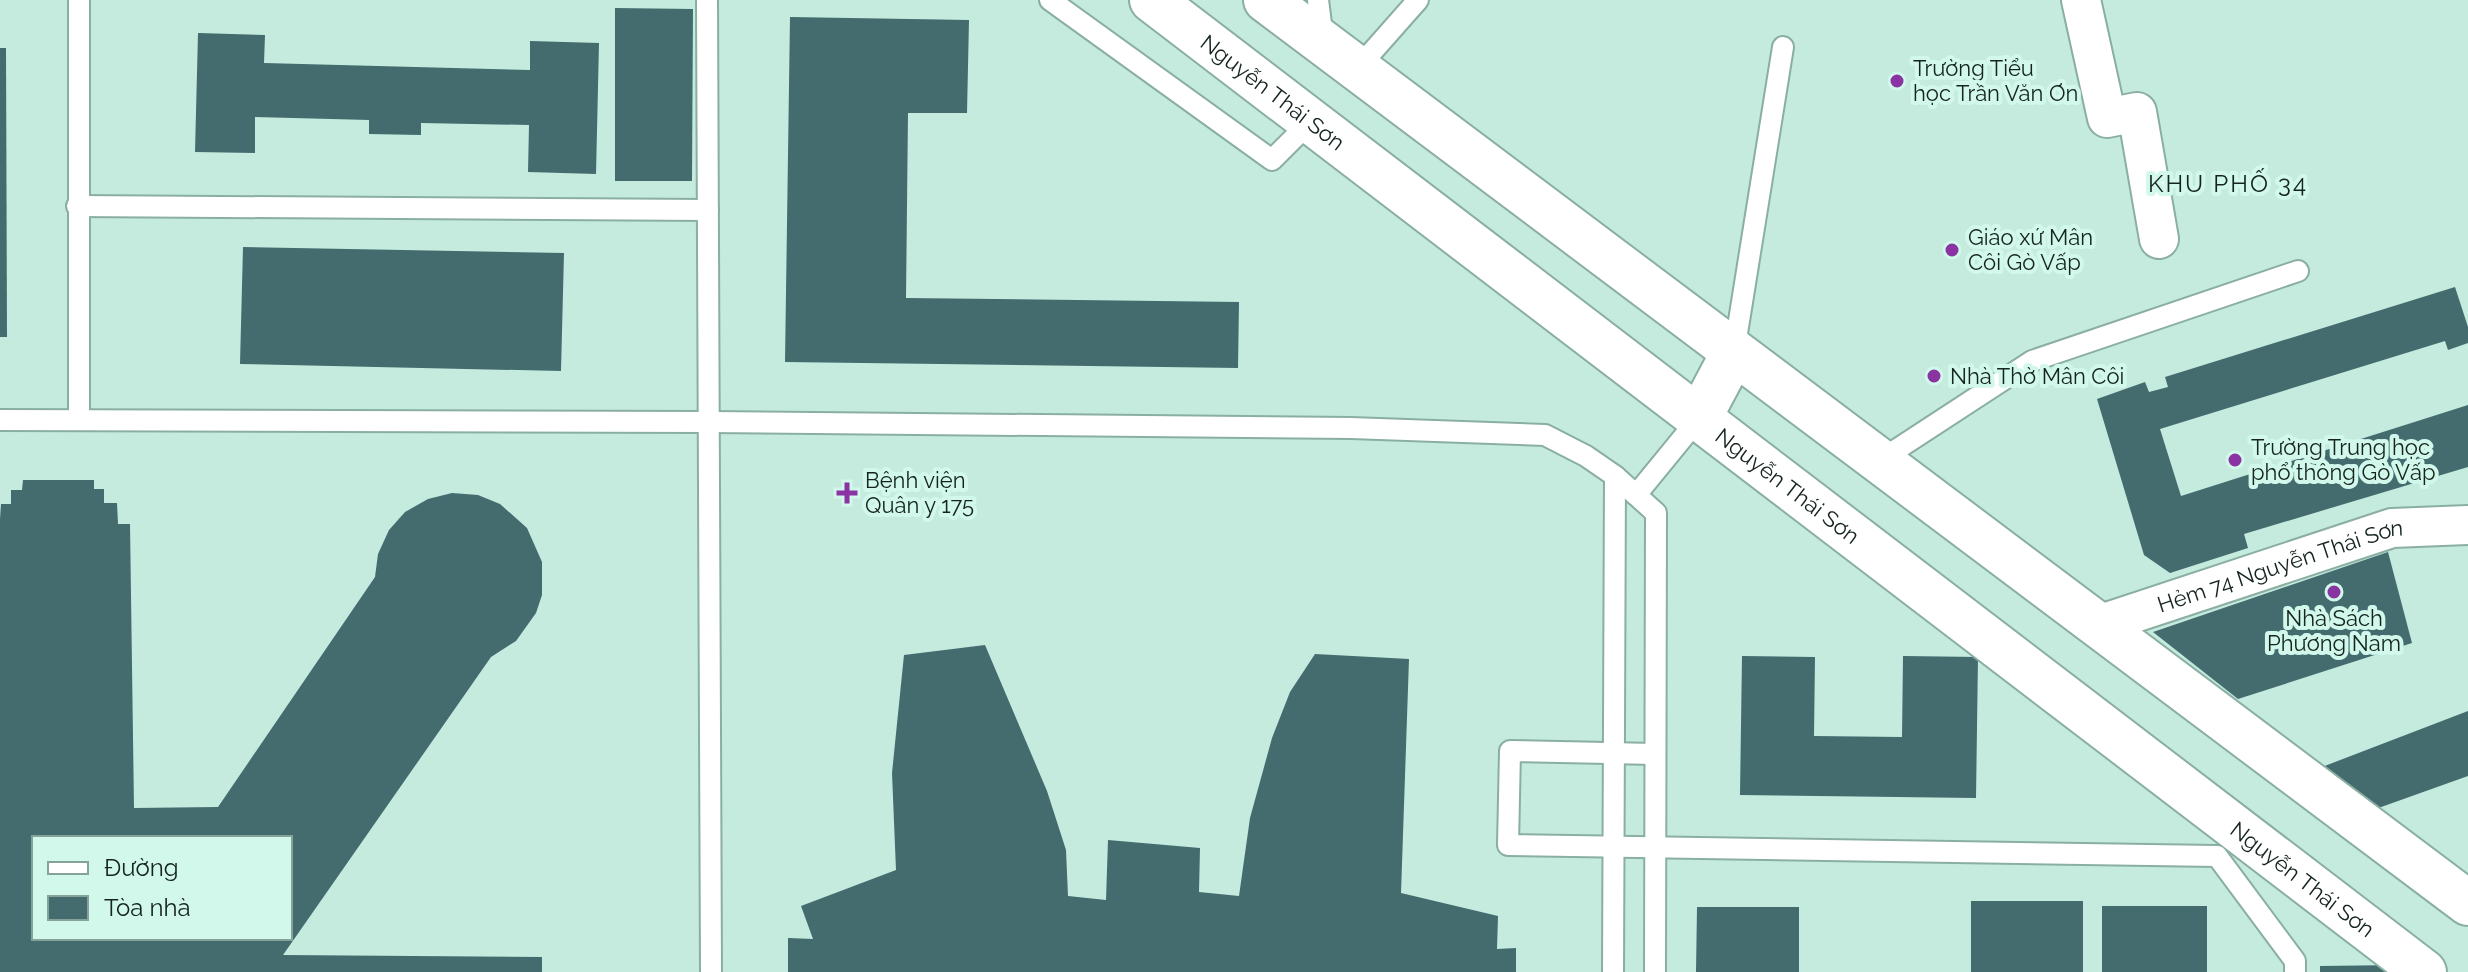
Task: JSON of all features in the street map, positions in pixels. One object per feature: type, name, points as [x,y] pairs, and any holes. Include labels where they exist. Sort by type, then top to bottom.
[{"type":"main road","name":"Nguyễn Thái Sơn","points":[[1152,0],[2424,972]]},
{"type":"main road","points":[[1266,0],[2468,903]]},
{"type":"main road","points":[[1699,418],[1734,352]]},
{"type":"street","points":[[2081,0],[2107,118],[2137,112],[2159,239]]},
{"type":"street","name":"Hẻm 74 Nguyễn Thái Sơn","points":[[2098,625],[2392,528],[2468,525]]},
{"type":"lane","points":[[79,0],[79,419]]},
{"type":"lane","points":[[707,0],[711,972]]},
{"type":"lane","points":[[1050,0],[1272,160],[1311,121]]},
{"type":"lane","points":[[1318,0],[1340,56],[1418,0]]},
{"type":"lane","points":[[1734,352],[1783,47]]},
{"type":"lane","points":[[77,206],[708,210]]},
{"type":"lane","points":[[1879,461],[2032,361],[2298,271]]},
{"type":"lane","points":[[1636,495],[1699,418]]},
{"type":"lane","points":[[0,420],[1351,428],[1545,435],[1586,456],[1615,476],[1656,513],[1655,972]]},
{"type":"lane","points":[[1613,972],[1615,476]]},
{"type":"lane","points":[[1655,754],[1510,751],[1508,845],[2217,856],[2295,961],[2295,972]]},
{"type":"building","points":[[615,8],[693,9],[692,181],[615,181]]},
{"type":"building","points":[[790,17],[969,20],[967,113],[908,113],[906,298],[1239,302],[1238,368],[785,362]]},
{"type":"building","points":[[198,33],[265,35],[264,63],[530,70],[530,41],[599,43],[596,174],[528,172],[529,125],[421,123],[421,135],[369,134],[369,120],[255,117],[255,153],[195,152]]},
{"type":"building","points":[[0,48],[6,48],[7,337],[0,337]]},
{"type":"building","points":[[243,247],[564,253],[561,371],[240,364]]},
{"type":"building","points":[[2455,287],[2468,327],[2468,343],[2448,350],[2445,341],[2160,429],[2181,496],[2468,405],[2468,467],[2244,534],[2248,548],[2170,573],[2144,555],[2097,399],[2145,382],[2149,392],[2168,387],[2165,377]]},
{"type":"building","points":[[23,480],[94,480],[94,489],[104,489],[104,503],[117,503],[118,524],[130,524],[134,808],[218,807],[375,577],[378,554],[389,530],[405,512],[428,499],[452,493],[478,495],[500,504],[527,528],[542,562],[542,595],[536,613],[516,641],[491,657],[283,955],[542,957],[542,972],[0,972],[0,519],[1,504],[11,504],[11,490],[22,490]]},
{"type":"building","name":"Nhà Sách Phương Nam","points":[[2388,552],[2412,643],[2238,699],[2153,632]]},
{"type":"building","points":[[985,645],[1047,791],[1066,850],[1068,896],[1106,900],[1108,840],[1200,848],[1199,892],[1239,896],[1250,818],[1272,738],[1290,692],[1315,654],[1409,659],[1401,893],[1498,916],[1497,949],[1516,948],[1516,972],[788,972],[788,938],[813,939],[801,906],[896,870],[892,773],[904,655]]},
{"type":"building","points":[[1742,656],[1815,657],[1814,736],[1902,737],[1903,656],[1978,657],[1976,798],[1740,795]]},
{"type":"building","points":[[2468,711],[2468,776],[2370,811],[2322,767]]},
{"type":"building","points":[[1971,901],[2083,901],[2083,972],[1971,972]]},
{"type":"building","points":[[2102,906],[2207,906],[2207,972],[2102,972]]},
{"type":"building","points":[[1697,907],[1799,907],[1799,972],[1696,972]]},
{"type":"building","points":[[2400,965],[2400,972],[2320,972],[2320,966]]},
{"type":"place","name":"Trường Tiểu học Trần Văn Ơn","points":[[1897,81]]},
{"type":"place","name":"Giáo xứ Mân Côi Gò Vấp","points":[[1952,250]]},
{"type":"place","name":"Nhà Thờ Mân Côi","points":[[1934,376]]},
{"type":"place","name":"Trường Trung học phổ thông Gò Vấp","points":[[2235,460]]},
{"type":"place","name":"Bệnh viện Quân y 175","points":[[847,493]]},
{"type":"place","name":"Nhà Sách Phương Nam","points":[[2334,592]]},
{"type":"district","name":"KHU PHỐ 34","points":[[2228,183]]}]
